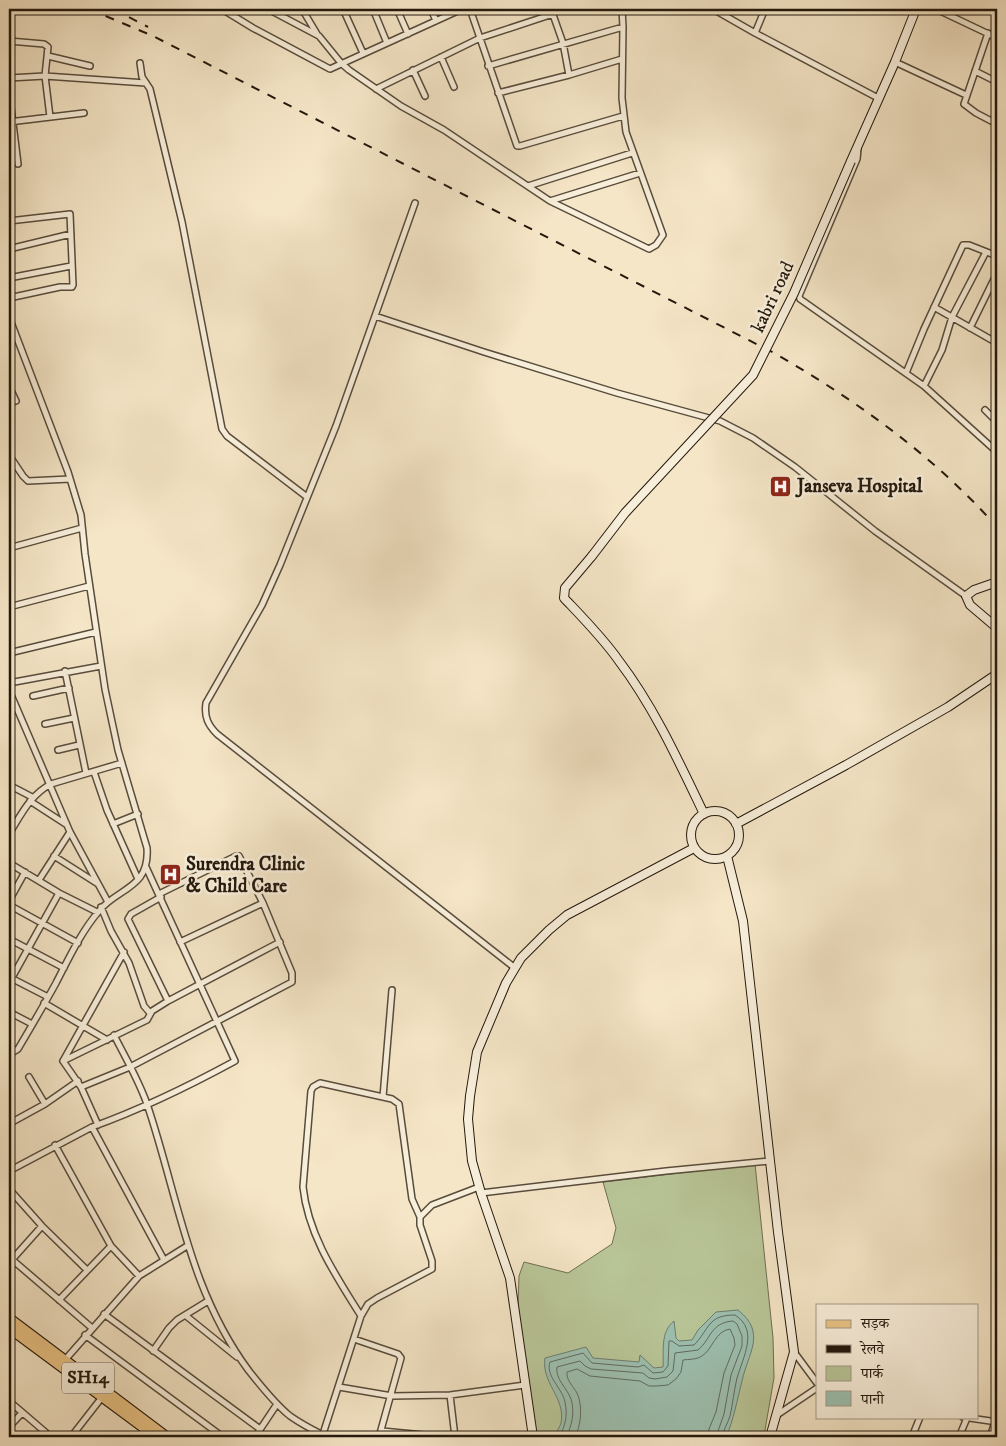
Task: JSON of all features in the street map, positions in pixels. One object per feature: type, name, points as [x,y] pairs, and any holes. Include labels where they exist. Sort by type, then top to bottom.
[{"type":"main road","name":"SH14","points":[[9,1318],[62,1363],[104,1395],[167,1437]]},
{"type":"main road","name":"SH14","points":[[9,1328],[62,1363]]},
{"type":"main road","name":"SH14","points":[[125,1410],[156,1437]]},
{"type":"street","points":[[222,9],[327,68],[332,68],[462,9]]},
{"type":"street","points":[[268,9],[319,36]]},
{"type":"street","points":[[302,9],[319,36],[341,63],[376,89],[401,106],[444,130],[550,201],[644,248],[651,249],[661,240],[663,233],[632,153],[623,116],[622,9]]},
{"type":"street","points":[[343,9],[363,53]]},
{"type":"street","points":[[373,9],[387,43]]},
{"type":"street","points":[[397,9],[408,34]]},
{"type":"street","points":[[431,9],[436,21]]},
{"type":"street","points":[[470,9],[488,66],[515,143],[518,146],[623,116]]},
{"type":"street","points":[[713,9],[878,98]]},
{"type":"street","points":[[755,33],[765,9]]},
{"type":"street","name":"kabri road","points":[[704,814],[682,767],[638,688],[618,660],[564,598],[565,588],[625,513],[753,375],[790,300],[895,62],[916,9]]},
{"type":"street","points":[[936,9],[997,38]]},
{"type":"street","points":[[376,89],[480,38],[552,11],[569,75]]},
{"type":"street","points":[[488,66],[562,43],[623,27]]},
{"type":"street","points":[[988,34],[964,103],[997,124]]},
{"type":"street","points":[[9,41],[46,45],[48,47],[45,76],[50,117]]},
{"type":"street","points":[[48,56],[90,66]]},
{"type":"street","points":[[441,57],[454,87]]},
{"type":"street","points":[[498,93],[622,59]]},
{"type":"street","points":[[895,62],[966,95]]},
{"type":"street","points":[[140,63],[142,77],[150,89],[182,222],[222,429],[227,436],[307,498]]},
{"type":"street","points":[[413,70],[425,96]]},
{"type":"street","points":[[975,71],[997,82]]},
{"type":"street","points":[[9,78],[45,76],[146,83]]},
{"type":"street","points":[[9,91],[11,122],[18,164]]},
{"type":"street","points":[[11,122],[84,113]]},
{"type":"street","points":[[858,144],[856,162],[799,297],[924,386],[997,452]]},
{"type":"street","points":[[528,186],[632,153]]},
{"type":"street","points":[[9,159],[17,157]]},
{"type":"street","points":[[550,201],[640,173]]},
{"type":"street","points":[[415,203],[336,426],[307,498],[262,605],[206,703],[205,716],[208,724],[217,734],[516,968]]},
{"type":"street","points":[[9,221],[70,214],[73,284],[72,287],[60,287],[9,298]]},
{"type":"street","points":[[9,249],[72,234]]},
{"type":"street","points":[[906,373],[963,245],[966,244],[997,256]]},
{"type":"street","points":[[924,386],[945,341],[952,317],[986,252]]},
{"type":"street","points":[[9,278],[71,266]]},
{"type":"street","points":[[970,328],[997,273]]},
{"type":"street","points":[[934,307],[997,343]]},
{"type":"street","points":[[376,316],[484,352],[720,421],[753,438],[795,467],[875,531],[966,596],[970,605],[997,628]]},
{"type":"street","points":[[9,317],[70,479],[81,515],[89,586],[113,731],[138,814],[148,856],[146,867],[138,879],[127,890],[101,907],[97,912],[18,1049],[13,1052],[9,1051]]},
{"type":"street","points":[[9,386],[16,401]]},
{"type":"street","points":[[985,410],[997,422]]},
{"type":"street","points":[[9,455],[23,476],[28,480],[70,479]]},
{"type":"street","points":[[9,468],[15,464]]},
{"type":"street","points":[[9,534],[11,547],[82,528]]},
{"type":"street","points":[[966,596],[974,590],[997,582]]},
{"type":"street","points":[[9,607],[89,586]]},
{"type":"street","points":[[9,653],[96,632]]},
{"type":"street","points":[[9,683],[101,666]]},
{"type":"street","points":[[65,672],[86,773]]},
{"type":"street","points":[[736,824],[948,707],[997,674]]},
{"type":"street","points":[[33,696],[69,688]]},
{"type":"street","points":[[9,690],[70,832],[108,902]]},
{"type":"street","points":[[45,724],[74,718]]},
{"type":"street","points":[[58,750],[79,745]]},
{"type":"street","points":[[9,834],[31,799],[41,789],[51,784],[122,763]]},
{"type":"street","points":[[94,772],[138,879]]},
{"type":"street","points":[[9,785],[67,825]]},
{"type":"street","points":[[721,812],[736,824],[739,832],[738,841],[735,849],[727,856],[709,859],[701,855],[694,848],[691,840],[692,830],[695,822],[704,814],[721,812]]},
{"type":"street","points":[[114,824],[138,814]]},
{"type":"street","points":[[39,880],[70,832]]},
{"type":"street","points":[[533,1437],[510,1278],[472,1161],[468,1120],[477,1052],[506,983],[521,958],[549,930],[568,915],[694,848]]},
{"type":"street","points":[[54,856],[98,884]]},
{"type":"street","points":[[81,1087],[130,1067],[292,982],[292,974],[263,902],[241,858],[237,856],[160,896],[131,914],[128,919],[168,1001]]},
{"type":"street","points":[[727,856],[743,921],[778,1232],[794,1352],[770,1437]]},
{"type":"street","points":[[9,863],[59,893],[97,912]]},
{"type":"street","points":[[9,1171],[55,1145],[98,1124],[148,1106],[190,1086],[235,1060],[146,867]]},
{"type":"street","points":[[25,872],[9,903],[78,943]]},
{"type":"street","points":[[48,997],[10,979],[59,893]]},
{"type":"street","points":[[180,942],[263,902]]},
{"type":"street","points":[[101,907],[110,931],[132,968],[142,1003],[150,1013]]},
{"type":"street","points":[[9,939],[64,968]]},
{"type":"street","points":[[63,1061],[148,1019],[150,1013],[168,1001],[280,942]]},
{"type":"street","points":[[63,1061],[124,952]]},
{"type":"street","points":[[383,1097],[392,990]]},
{"type":"street","points":[[44,1003],[107,1040]]},
{"type":"street","points":[[9,1012],[32,1024]]},
{"type":"street","points":[[114,1035],[148,1106],[187,1246],[208,1301],[221,1327],[268,1395],[302,1424],[322,1436],[361,1316],[368,1304],[432,1269],[432,1261],[420,1225],[420,1217],[412,1199],[400,1106],[394,1100],[325,1084],[316,1085],[311,1091],[303,1187],[308,1217],[318,1241],[361,1316]]},
{"type":"street","points":[[63,1061],[78,1081],[98,1124]]},
{"type":"street","points":[[29,1077],[45,1104]]},
{"type":"street","points":[[9,1120],[14,1121],[45,1104],[78,1081]]},
{"type":"street","points":[[92,1127],[164,1260]]},
{"type":"street","points":[[55,1145],[111,1246],[139,1276]]},
{"type":"street","points":[[420,1217],[432,1205],[480,1190],[770,1161]]},
{"type":"street","points":[[9,1189],[42,1226],[88,1270]]},
{"type":"street","points":[[42,1226],[10,1260],[92,1328]]},
{"type":"street","points":[[59,1300],[111,1246]]},
{"type":"street","points":[[62,1363],[139,1276],[187,1246]]},
{"type":"street","points":[[153,1351],[169,1328],[184,1315],[208,1301]]},
{"type":"street","points":[[104,1314],[260,1429]]},
{"type":"street","points":[[184,1315],[242,1360]]},
{"type":"street","points":[[86,1335],[223,1437]]},
{"type":"street","points":[[354,1338],[400,1356],[401,1362],[379,1437]]},
{"type":"street","points":[[794,1352],[816,1382]]},
{"type":"street","points":[[339,1387],[392,1396],[450,1395],[526,1385]]},
{"type":"street","points":[[777,1415],[816,1389]]},
{"type":"street","points":[[71,1437],[104,1395]]},
{"type":"street","points":[[450,1395],[455,1437]]},
{"type":"street","points":[[9,1401],[51,1437]]},
{"type":"street","points":[[254,1437],[278,1404]]},
{"type":"street","points":[[9,1427],[22,1413]]},
{"type":"street","points":[[912,1437],[920,1418]]},
{"type":"street","points":[[959,1437],[967,1418],[996,1422],[990,1437]]},
{"type":"street","points":[[382,1431],[412,1436],[445,1437]]},
{"type":"green space","points":[[755,1164],[773,1338],[774,1378],[765,1430],[762,1437],[536,1437],[518,1307],[519,1276],[524,1262],[568,1273],[612,1244],[616,1228],[603,1182]]},
{"type":"water","points":[[738,1310],[747,1319],[754,1335],[751,1352],[726,1437],[554,1437],[560,1425],[562,1414],[547,1375],[545,1358],[586,1347],[593,1358],[639,1362],[640,1355],[654,1368],[663,1367],[665,1336],[674,1321],[676,1338],[679,1341],[692,1340],[698,1330],[716,1312]]},
{"type":"railway","points":[[89,9],[153,36],[774,353],[835,390],[893,431],[947,476],[997,527]]},
{"type":"railway","points":[[113,9],[148,27]]},
{"type":"place","name":"Janseva Hospital","points":[[781,486]]},
{"type":"place","name":"Surendra Clinic & Child Care","points":[[170,875]]}]
